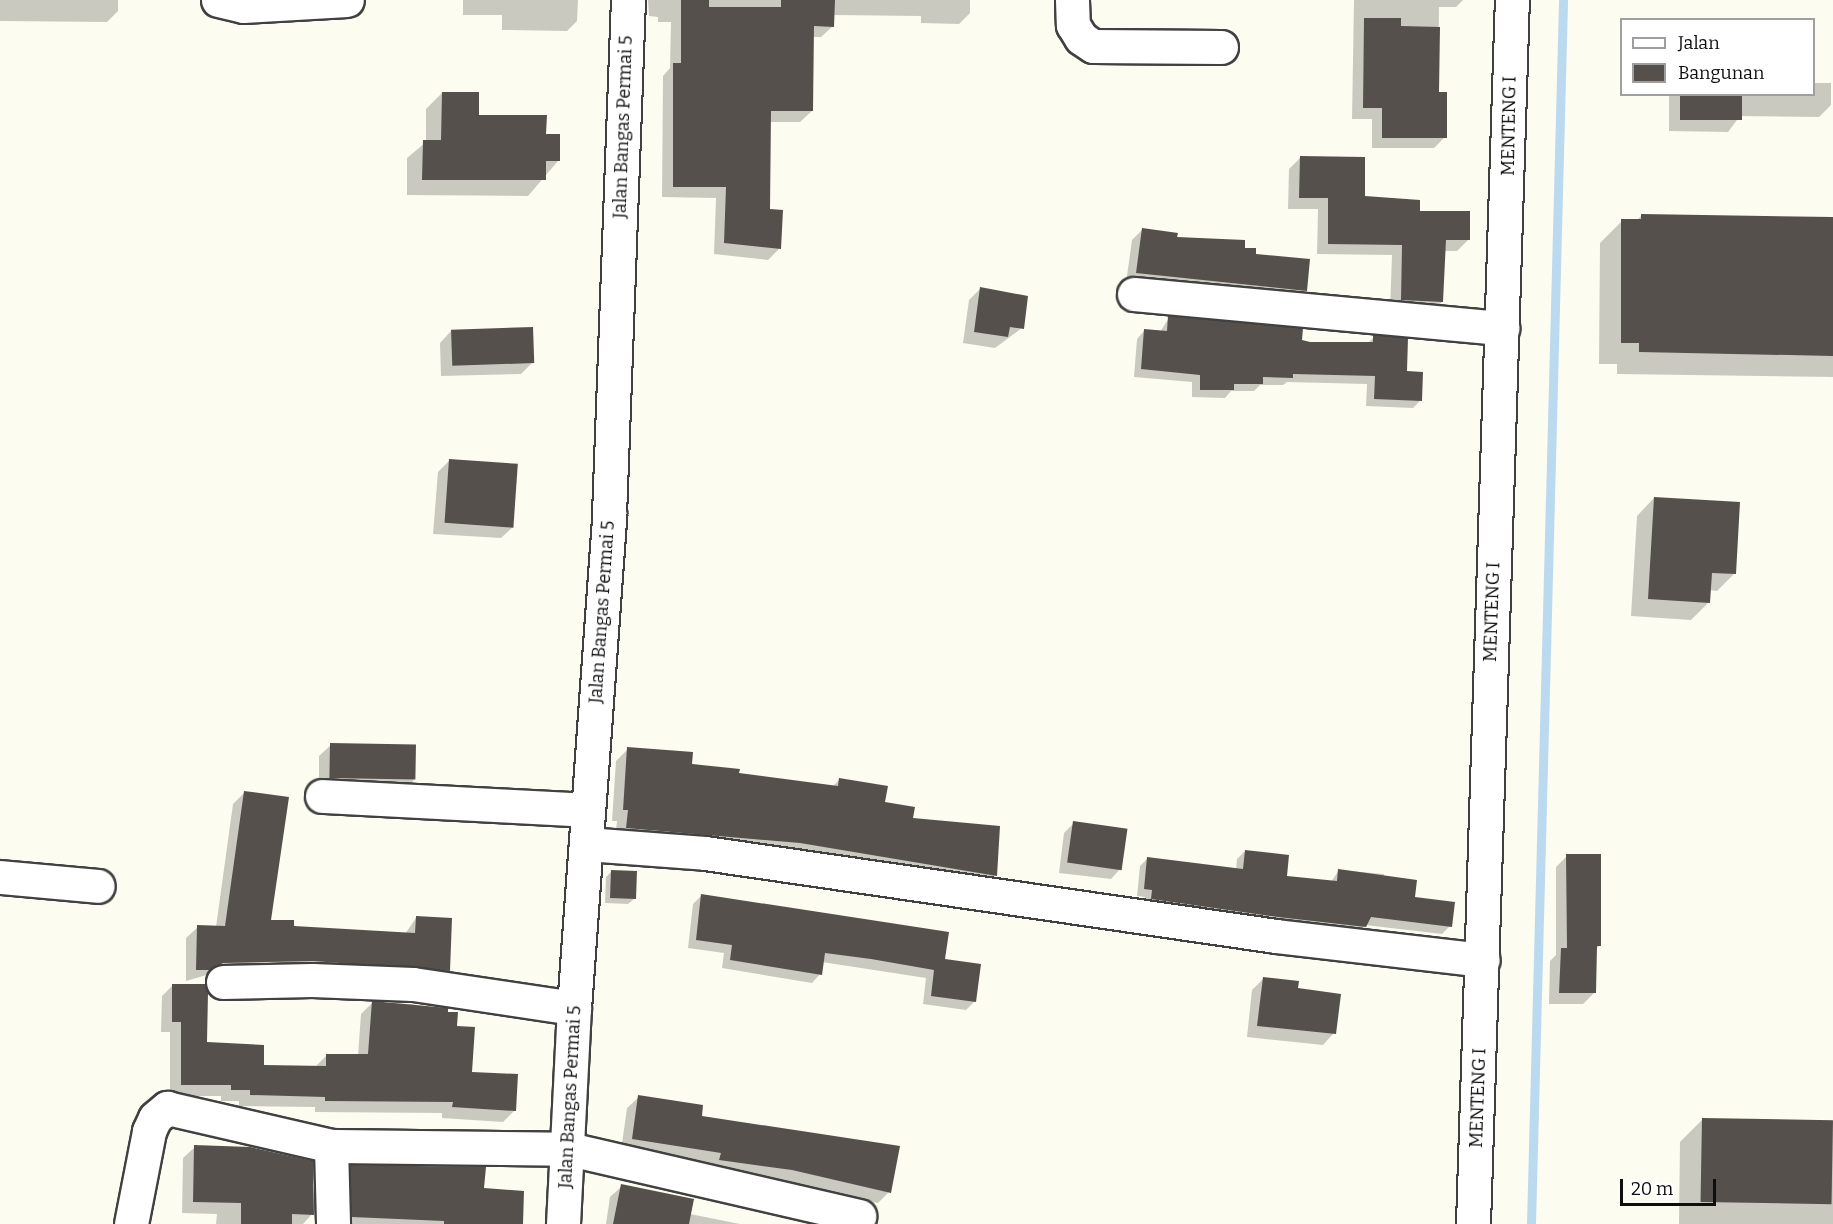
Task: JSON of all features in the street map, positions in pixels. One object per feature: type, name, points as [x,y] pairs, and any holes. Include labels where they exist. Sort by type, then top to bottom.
[{"type":"street","points":[[218,0],[243,6],[347,0]]},
{"type":"street","name":"Jalan Bangas Permai 5","points":[[563,1224],[569,1149],[574,1008],[609,515],[628,0]]},
{"type":"street","points":[[1072,0],[1073,25],[1081,38],[1093,46],[1221,47]]},
{"type":"street","name":"MENTENG I","points":[[1473,1224],[1512,0]]},
{"type":"street","points":[[1134,294],[1502,328]]},
{"type":"street","points":[[322,796],[588,810]]},
{"type":"street","points":[[586,844],[714,854],[1276,936],[1483,960]]},
{"type":"street","points":[[0,877],[98,886]]},
{"type":"street","points":[[223,982],[312,980],[413,984],[574,1008]]},
{"type":"street","points":[[131,1224],[149,1131],[155,1118],[167,1108],[331,1146],[569,1149],[859,1216]]},
{"type":"street","points":[[331,1146],[333,1224]]},
{"type":"building","points":[[681,0],[709,0],[709,7],[781,7],[781,0],[835,0],[834,27],[814,26],[813,111],[771,111],[770,209],[783,210],[781,249],[724,243],[726,187],[673,187],[673,63],[681,63]]},
{"type":"building","points":[[1364,18],[1401,18],[1401,26],[1440,27],[1439,92],[1447,92],[1447,138],[1382,138],[1382,108],[1363,108]]},
{"type":"building","points":[[442,92],[479,92],[479,115],[547,115],[546,134],[560,134],[560,161],[546,161],[546,180],[422,180],[423,140],[441,140]]},
{"type":"building","points":[[1680,96],[1742,96],[1742,120],[1680,120]]},
{"type":"building","points":[[1300,156],[1365,157],[1365,196],[1420,200],[1420,211],[1470,211],[1470,240],[1446,240],[1443,302],[1401,300],[1402,245],[1328,244],[1328,198],[1299,198]]},
{"type":"building","points":[[1641,214],[1833,217],[1833,356],[1639,352],[1639,343],[1621,343],[1621,219],[1641,219]]},
{"type":"building","points":[[1142,228],[1178,233],[1177,237],[1245,240],[1245,248],[1256,248],[1256,254],[1310,259],[1307,291],[1136,273]]},
{"type":"building","points":[[980,287],[1028,296],[1024,329],[1010,327],[1008,337],[974,332]]},
{"type":"building","points":[[1168,316],[1303,328],[1302,340],[1310,342],[1373,342],[1373,335],[1408,338],[1407,371],[1423,372],[1422,401],[1374,399],[1375,376],[1293,374],[1293,378],[1263,377],[1263,384],[1234,384],[1234,390],[1200,390],[1200,375],[1141,369],[1144,329],[1167,331]]},
{"type":"building","points":[[533,327],[534,363],[452,366],[451,330]]},
{"type":"building","points":[[449,459],[518,464],[513,528],[445,523]]},
{"type":"building","points":[[1654,497],[1740,502],[1736,574],[1712,573],[1710,603],[1648,599]]},
{"type":"building","points":[[330,743],[416,745],[415,779],[329,778]]},
{"type":"building","points":[[627,747],[693,752],[692,764],[740,769],[739,773],[838,786],[839,778],[888,786],[885,802],[915,807],[913,818],[1000,826],[997,876],[800,843],[626,828],[628,810],[623,810]]},
{"type":"building","points":[[244,791],[289,797],[271,920],[294,920],[294,926],[415,933],[416,916],[452,918],[450,971],[313,961],[223,963],[209,970],[196,970],[197,925],[225,926]]},
{"type":"building","points":[[1073,821],[1127,829],[1122,870],[1067,863]]},
{"type":"building","points":[[1245,850],[1289,855],[1287,876],[1337,881],[1338,869],[1417,880],[1415,897],[1455,902],[1452,927],[1371,917],[1366,927],[1278,917],[1151,899],[1152,890],[1144,889],[1147,857],[1243,869]]},
{"type":"building","points":[[1566,854],[1601,854],[1601,946],[1597,946],[1596,993],[1559,993],[1561,948],[1567,948]]},
{"type":"building","points":[[611,870],[637,871],[636,899],[610,898]]},
{"type":"building","points":[[701,894],[949,932],[945,959],[981,964],[976,1002],[931,996],[934,970],[871,959],[825,953],[822,975],[730,960],[732,945],[696,940]]},
{"type":"building","points":[[1263,977],[1299,981],[1298,988],[1341,994],[1336,1034],[1257,1026]]},
{"type":"building","points":[[172,984],[205,984],[208,993],[207,1042],[264,1045],[264,1065],[326,1066],[326,1054],[368,1054],[372,1001],[448,1008],[448,1012],[458,1012],[457,1026],[475,1027],[472,1072],[518,1074],[516,1111],[452,1107],[453,1102],[325,1101],[325,1097],[250,1095],[250,1090],[231,1090],[231,1085],[181,1085],[181,1022],[172,1022]]},
{"type":"building","points":[[638,1095],[703,1105],[702,1116],[900,1146],[891,1193],[792,1170],[719,1160],[721,1153],[632,1139]]},
{"type":"building","points":[[1702,1118],[1833,1120],[1832,1204],[1701,1202]]},
{"type":"building","points":[[194,1145],[250,1147],[313,1161],[314,1215],[292,1214],[292,1224],[241,1224],[241,1203],[193,1202]]},
{"type":"building","points":[[350,1165],[486,1167],[484,1188],[524,1191],[523,1224],[444,1224],[444,1221],[352,1217]]},
{"type":"building","points":[[621,1184],[694,1199],[689,1224],[613,1224]]},
{"type":"waterway","points":[[1531,1224],[1563,0]]}]
